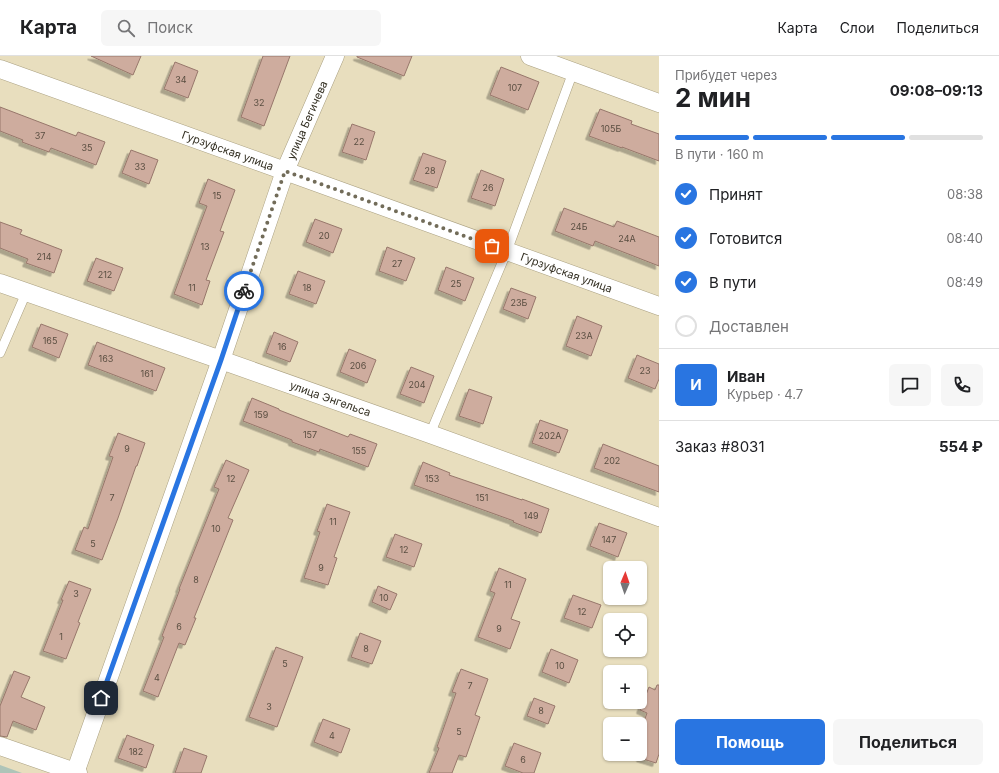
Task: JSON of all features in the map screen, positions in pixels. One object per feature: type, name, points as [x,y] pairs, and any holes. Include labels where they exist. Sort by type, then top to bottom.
[{"type":"street","name":"улица Бегичева","points":[[76,773],[221,360],[285,171],[335,56]]},
{"type":"street","points":[[530,56],[659,102]]},
{"type":"street","name":"Гурзуфская улица","points":[[0,69],[659,306]]},
{"type":"street","name":"улица Энгельса","points":[[0,283],[430,434],[659,518]]},
{"type":"street","points":[[0,746],[76,773]]},
{"type":"lane","points":[[430,434],[507,251],[572,72]]},
{"type":"lane","points":[[0,353],[26,292]]},
{"type":"green space","points":[[0,765],[22,773],[0,773]]},
{"type":"building","points":[[91,56],[141,56],[133,75]]},
{"type":"building","points":[[263,56],[290,56],[264,126],[241,117]]},
{"type":"building","points":[[357,56],[412,56],[404,76]]},
{"type":"building","points":[[175,62],[198,71],[188,98],[164,89]]},
{"type":"building","points":[[501,67],[539,82],[528,110],[490,95]]},
{"type":"building","points":[[0,107],[76,136],[78,132],[105,142],[96,165],[51,148],[49,152],[22,142],[23,140],[0,131]]},
{"type":"building","points":[[600,109],[632,121],[631,124],[659,134],[659,161],[589,136]]},
{"type":"building","points":[[352,124],[375,132],[366,160],[342,152]]},
{"type":"building","points":[[131,150],[158,160],[149,184],[122,173]]},
{"type":"building","points":[[423,153],[446,161],[437,188],[413,180]]},
{"type":"building","points":[[481,170],[504,179],[495,206],[471,198]]},
{"type":"building","points":[[208,179],[235,190],[220,231],[224,232],[206,280],[210,281],[202,305],[174,294],[207,206],[199,203]]},
{"type":"building","points":[[564,208],[614,227],[617,221],[659,237],[659,266],[595,241],[593,246],[555,231]]},
{"type":"building","points":[[315,219],[342,229],[333,253],[306,242]]},
{"type":"building","points":[[0,222],[22,230],[20,234],[62,250],[54,273],[26,263],[28,259],[0,248]]},
{"type":"building","points":[[387,247],[415,258],[406,281],[379,271]]},
{"type":"building","points":[[96,258],[123,268],[114,291],[87,281]]},
{"type":"building","points":[[446,267],[474,278],[465,301],[438,290]]},
{"type":"building","points":[[298,271],[325,281],[316,304],[289,294]]},
{"type":"building","points":[[511,288],[536,297],[528,319],[503,309]]},
{"type":"building","points":[[577,316],[602,326],[591,356],[566,346]]},
{"type":"building","points":[[41,324],[68,334],[59,358],[32,347]]},
{"type":"building","points":[[274,332],[298,342],[290,362],[266,353]]},
{"type":"building","points":[[97,342],[165,368],[156,391],[88,365]]},
{"type":"building","points":[[349,349],[376,360],[367,383],[340,372]]},
{"type":"building","points":[[637,355],[659,364],[659,379],[655,389],[628,378]]},
{"type":"building","points":[[411,367],[434,376],[424,403],[400,394]]},
{"type":"building","points":[[469,389],[492,397],[483,424],[459,416]]},
{"type":"building","points":[[252,398],[348,437],[350,434],[377,444],[368,467],[320,449],[319,452],[243,421]]},
{"type":"building","points":[[540,420],[568,430],[559,453],[532,443]]},
{"type":"building","points":[[118,433],[145,443],[102,560],[75,550],[84,527],[88,529],[113,457],[109,456]]},
{"type":"building","points":[[603,444],[659,466],[659,492],[594,468]]},
{"type":"building","points":[[226,460],[249,470],[228,518],[233,520],[194,618],[196,618],[185,645],[179,643],[158,697],[143,691],[164,637],[162,636],[179,589],[219,489],[214,487]]},
{"type":"building","points":[[423,462],[450,473],[449,475],[549,509],[541,533],[513,522],[514,521],[414,485]]},
{"type":"building","points":[[327,504],[350,512],[334,557],[337,558],[328,585],[304,578],[320,532],[317,531]]},
{"type":"building","points":[[599,523],[627,533],[618,557],[590,546]]},
{"type":"building","points":[[395,534],[422,544],[414,567],[386,557]]},
{"type":"building","points":[[499,568],[526,579],[511,619],[520,622],[510,649],[478,637],[495,593],[490,591]]},
{"type":"building","points":[[69,581],[91,589],[66,659],[43,651]]},
{"type":"building","points":[[378,586],[397,594],[390,610],[372,602]]},
{"type":"building","points":[[573,595],[601,605],[592,628],[564,618]]},
{"type":"building","points":[[360,633],[381,641],[372,664],[351,657]]},
{"type":"building","points":[[276,647],[303,657],[277,727],[249,717]]},
{"type":"building","points":[[551,649],[578,660],[569,683],[542,672]]},
{"type":"building","points":[[461,669],[488,679],[475,715],[480,717],[466,757],[459,755],[452,773],[429,773],[439,748],[437,747],[456,693],[452,692]]},
{"type":"building","points":[[14,671],[30,677],[21,697],[45,707],[36,730],[13,721],[7,737],[0,736],[0,706]]},
{"type":"building","points":[[657,685],[659,685],[659,754],[656,763],[647,760],[647,717],[646,717],[647,713],[640,710],[647,709],[647,692],[649,687],[655,690]]},
{"type":"building","points":[[534,698],[555,706],[548,724],[527,716]]},
{"type":"building","points":[[323,719],[350,729],[341,753],[314,742]]},
{"type":"building","points":[[127,735],[154,745],[146,768],[118,758]]},
{"type":"building","points":[[514,743],[541,753],[534,773],[523,773],[505,766]]},
{"type":"building","points":[[184,748],[207,756],[201,773],[175,773]]},
{"type":"way so far","points":[[244,291],[285,171],[492,246]]},
{"type":"route","points":[[101,698],[244,291]]}]
